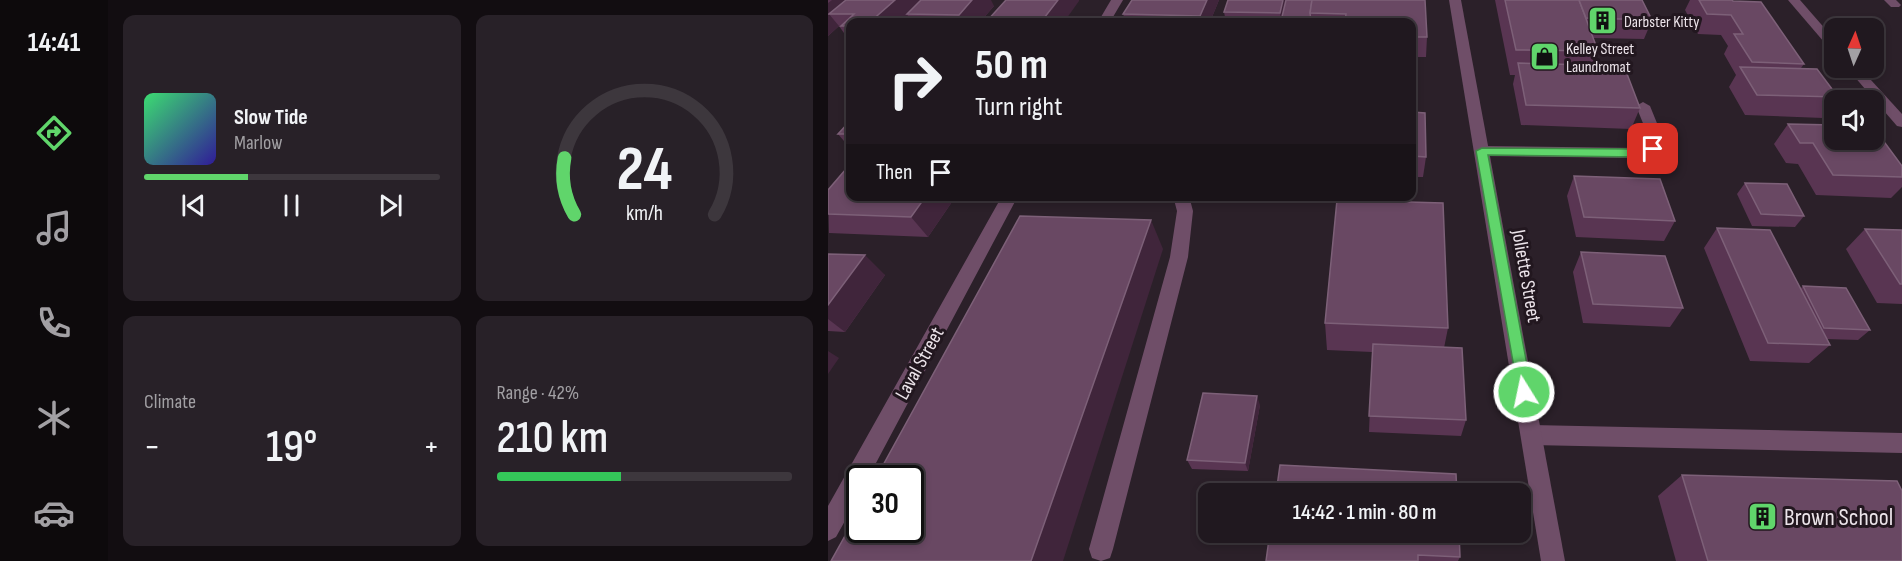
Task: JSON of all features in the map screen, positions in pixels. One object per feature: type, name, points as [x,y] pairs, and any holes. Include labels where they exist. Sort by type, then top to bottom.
[{"type":"street","points":[[1106,18],[1117,0]]},
{"type":"street","name":"Joliette Street","points":[[1455,0],[1553,561]]},
{"type":"street","points":[[1794,0],[1824,34]]},
{"type":"street","points":[[1862,78],[1902,123]]},
{"type":"street","points":[[1482,151],[1638,153],[1653,149],[1656,138],[1644,106]]},
{"type":"street","name":"Laval Street","points":[[828,529],[1007,201]]},
{"type":"street","points":[[1101,549],[1179,257],[1185,211],[1183,201]]},
{"type":"street","points":[[1532,435],[1902,443]]},
{"type":"building","points":[[846,0],[895,0],[875,18],[850,18],[854,14],[829,14]]},
{"type":"building","points":[[921,0],[972,0],[959,15],[907,14]]},
{"type":"building","points":[[1006,0],[1058,0],[1044,18],[990,18]]},
{"type":"building","points":[[1132,0],[1207,0],[1200,16],[1123,14]]},
{"type":"building","points":[[1228,0],[1283,0],[1280,13],[1224,12]]},
{"type":"building","points":[[1286,0],[1312,0],[1311,18],[1282,18]]},
{"type":"building","points":[[1312,0],[1425,0],[1427,37],[1416,37],[1416,18],[1346,18],[1346,14],[1310,13]]},
{"type":"building","points":[[1505,0],[1579,0],[1598,51],[1516,50]]},
{"type":"building","points":[[1579,0],[1642,0],[1652,20],[1586,18]]},
{"type":"building","points":[[1699,0],[1761,2],[1804,64],[1752,62],[1734,34],[1743,34],[1731,15],[1707,14]]},
{"type":"building","points":[[1518,63],[1624,66],[1640,108],[1526,105]]},
{"type":"building","points":[[1740,67],[1817,69],[1833,90],[1824,90],[1824,97],[1757,95]]},
{"type":"building","points":[[1416,112],[1425,113],[1426,157],[1416,156]]},
{"type":"building","points":[[1788,124],[1824,125],[1824,150],[1884,150],[1884,142],[1902,166],[1902,177],[1833,175],[1813,143],[1800,143]]},
{"type":"building","points":[[846,125],[846,134],[838,134]]},
{"type":"building","points":[[846,169],[846,201],[922,201],[911,217],[828,214],[828,190]]},
{"type":"building","points":[[1574,176],[1660,179],[1675,221],[1584,217]]},
{"type":"building","points":[[1745,183],[1787,184],[1804,216],[1761,214]]},
{"type":"building","points":[[1337,201],[1443,203],[1448,328],[1325,323]]},
{"type":"building","points":[[1020,216],[1151,220],[1031,561],[831,561],[846,534],[846,543],[924,543],[924,465],[883,465]]},
{"type":"building","points":[[1717,228],[1770,230],[1830,345],[1768,343]]},
{"type":"building","points":[[1865,229],[1902,230],[1902,284],[1900,284]]},
{"type":"building","points":[[1581,252],[1665,256],[1683,308],[1593,304]]},
{"type":"building","points":[[828,254],[865,255],[828,305]]},
{"type":"building","points":[[1803,286],[1846,288],[1870,330],[1824,328]]},
{"type":"building","points":[[1373,344],[1462,348],[1466,420],[1369,416]]},
{"type":"building","points":[[1203,393],[1257,396],[1245,463],[1187,460]]},
{"type":"building","points":[[1280,465],[1456,474],[1456,483],[1278,483]]},
{"type":"building","name":"Brown School","points":[[1682,475],[1897,481],[1902,491],[1902,561],[1708,561]]},
{"type":"building","points":[[1268,543],[1459,543],[1460,557],[1418,555],[1418,561],[1266,561]]},
{"type":"place","name":"Darbster Kitty","points":[[1603,21]]},
{"type":"place","name":"Kelley Street Laundromat","points":[[1545,57]]},
{"type":"place","name":"Brown School","points":[[1763,517]]},
{"type":"route","points":[[1524,392],[1482,151],[1638,153],[1653,149]]}]
